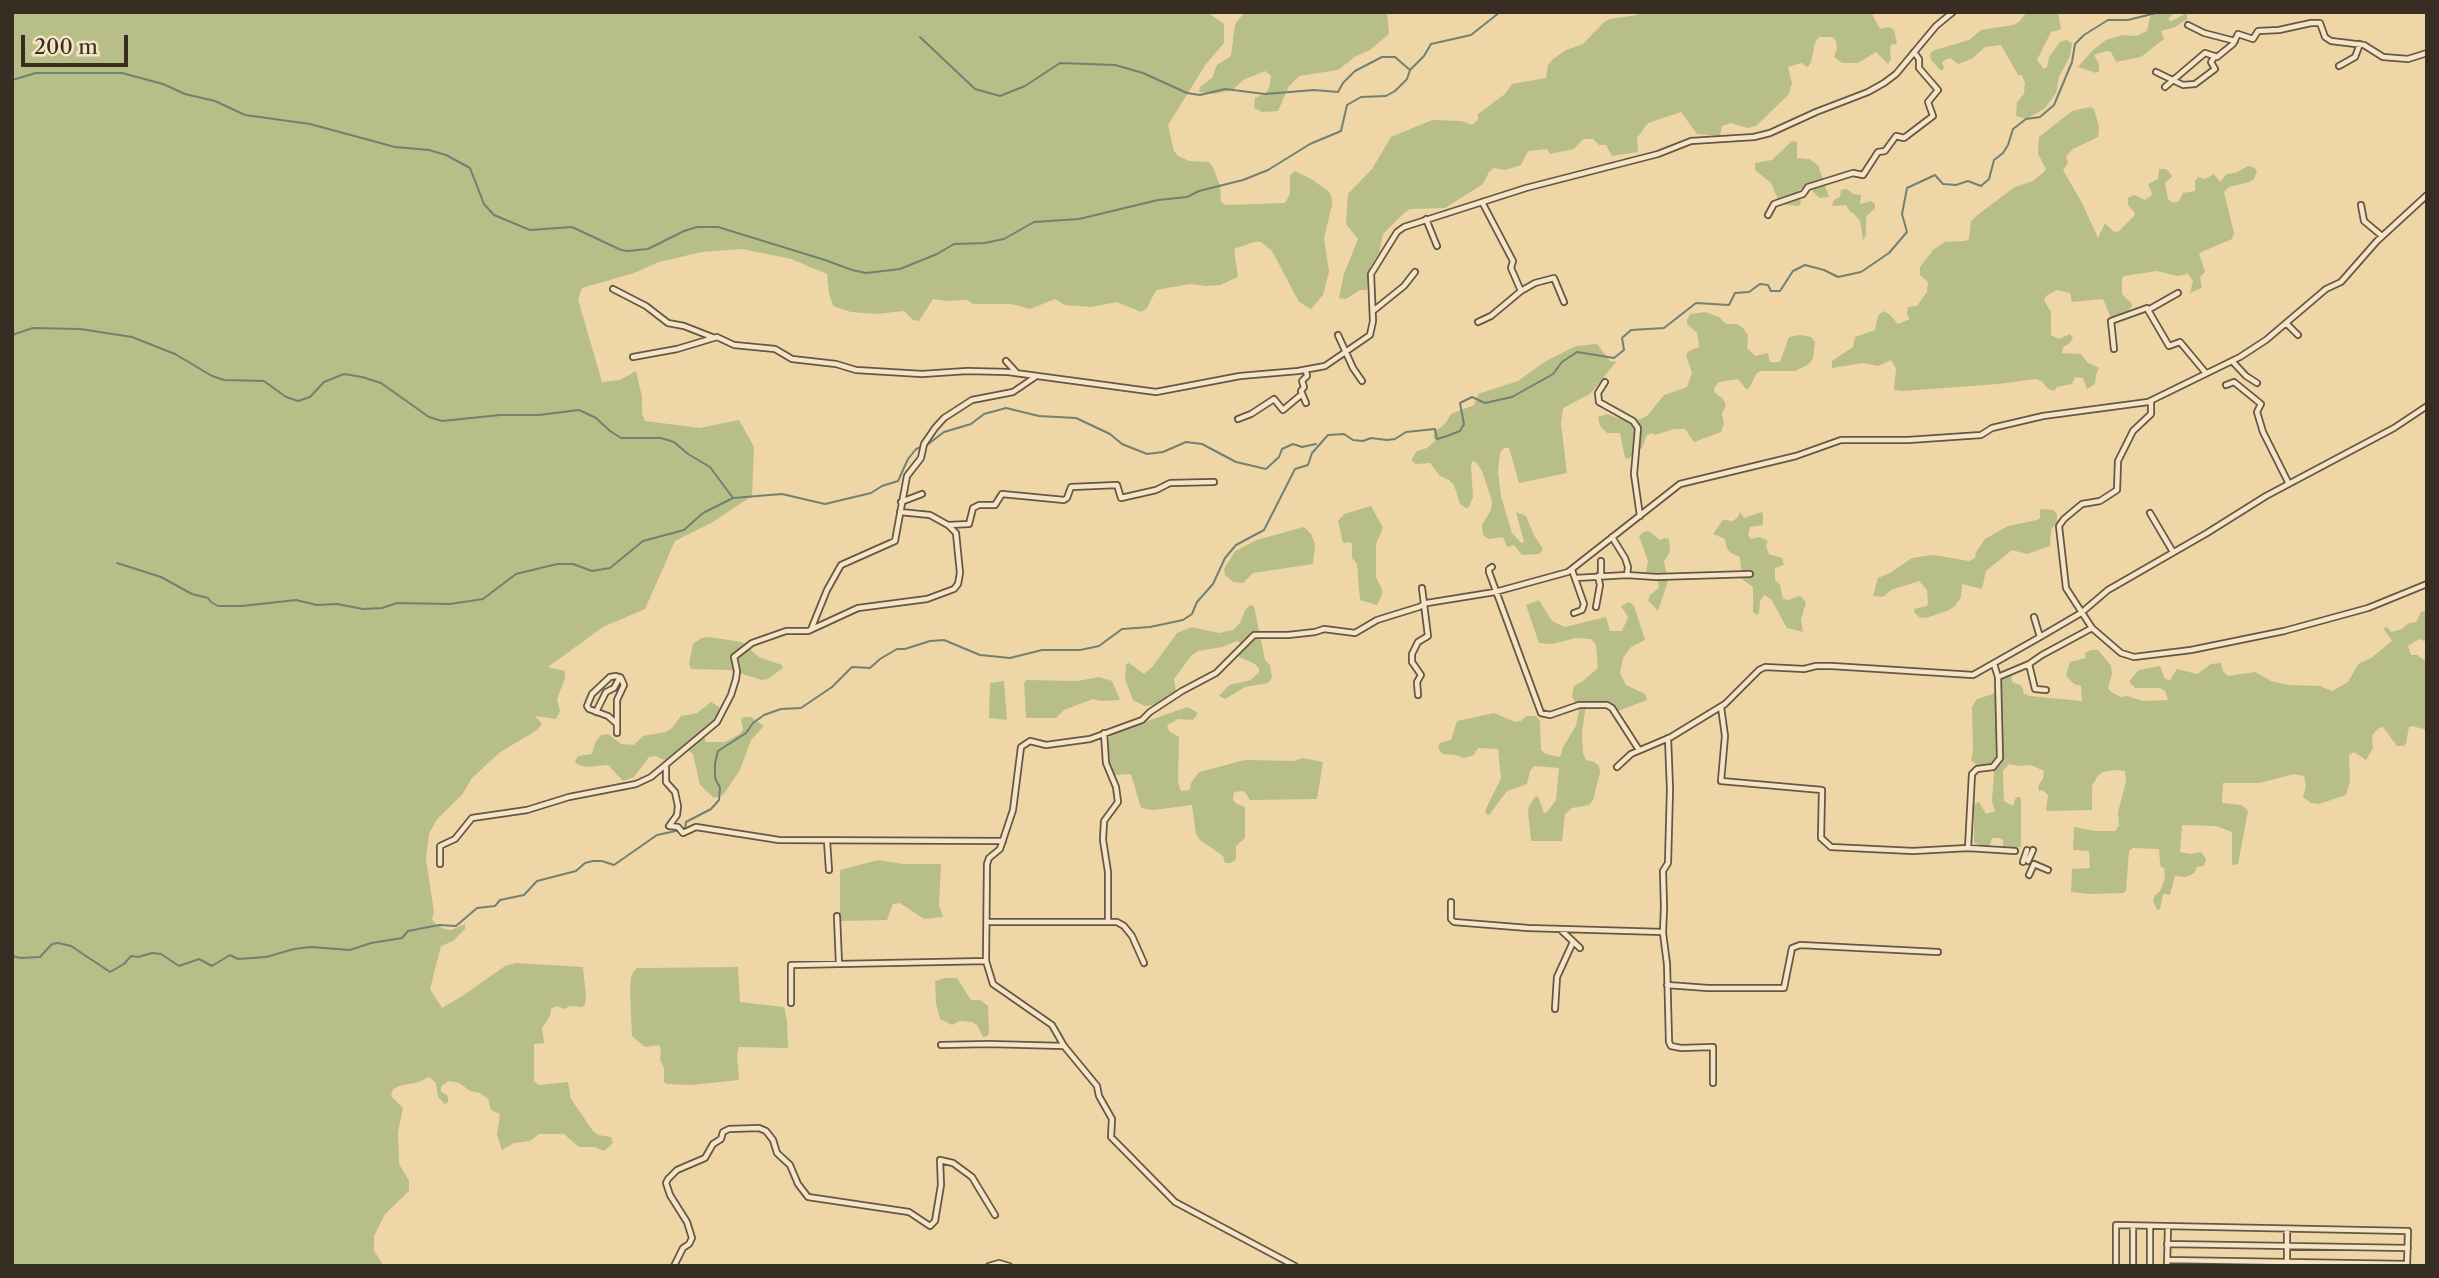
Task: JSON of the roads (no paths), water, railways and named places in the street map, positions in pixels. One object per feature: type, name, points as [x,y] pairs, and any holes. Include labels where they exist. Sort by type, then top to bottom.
[{"type":"street","points":[[613,289],[646,306],[668,323],[717,337],[734,345],[775,349],[792,359],[836,364],[856,370],[922,374],[967,371],[1016,373],[1156,392],[1240,376],[1306,370],[1325,366],[1370,335],[1373,269],[1397,232],[1412,223],[1549,181],[1658,154],[1690,141],[1755,137],[1769,133],[1876,87],[1896,74],[1936,26],[1953,12]]},
{"type":"street","points":[[2165,88],[2205,53],[2217,57],[2235,41],[2239,33],[2251,39],[2259,31],[2269,32],[2318,23],[2323,27],[2325,37],[2331,41],[2360,44],[2388,58],[2408,59],[2427,53]]},
{"type":"street","points":[[2188,25],[2204,33],[2235,41]]},
{"type":"street","points":[[2339,66],[2356,57],[2360,44]]},
{"type":"street","points":[[1768,215],[1774,204],[1803,194],[1808,187],[1853,173],[1863,175],[1878,152],[1886,150],[1896,136],[1904,138],[1933,115],[1927,102],[1938,89],[1919,68],[1919,59],[1914,52]]},
{"type":"street","points":[[2157,72],[2187,86],[2199,83],[2215,69],[2211,61],[2215,56]]},
{"type":"street","points":[[1295,1266],[1175,1202],[1111,1137],[1112,1119],[1099,1096],[1097,1086],[1064,1046],[1048,1021],[993,984],[986,961],[987,864],[989,858],[1000,850],[1015,803],[1021,747],[1030,741],[1046,745],[1090,738],[1142,720],[1182,691],[1209,678],[1254,635],[1288,635],[1324,629],[1355,633],[1377,620],[1424,604],[1497,592],[1572,570],[1680,484],[1796,456],[1841,440],[1908,440],[1981,435],[1992,428],[2043,416],[2151,401],[2232,361],[2266,340],[2326,289],[2341,282],[2382,236],[2427,195]]},
{"type":"street","points":[[1482,202],[1513,261],[1511,268],[1521,291]]},
{"type":"street","points":[[2361,205],[2364,221],[2382,236]]},
{"type":"street","points":[[1426,219],[1437,246]]},
{"type":"street","points":[[1373,311],[1404,286],[1415,272]]},
{"type":"street","points":[[1478,321],[1491,316],[1535,283],[1554,278],[1564,302]]},
{"type":"street","points":[[2114,349],[2111,321],[2178,293]]},
{"type":"street","points":[[2147,308],[2169,345],[2180,342],[2205,372]]},
{"type":"street","points":[[2287,324],[2298,335]]},
{"type":"street","points":[[1338,335],[1345,353],[1362,381]]},
{"type":"street","points":[[633,357],[677,349],[712,337]]},
{"type":"street","points":[[1006,361],[1016,373]]},
{"type":"street","points":[[2232,361],[2257,383]]},
{"type":"street","points":[[1306,370],[1307,376],[1302,381],[1304,387],[1301,391],[1306,403]]},
{"type":"street","points":[[812,628],[839,568],[845,562],[894,542],[907,476],[920,458],[924,444],[944,418],[977,397],[1013,392],[1035,376]]},
{"type":"street","points":[[1605,382],[1598,393],[1599,402],[1633,421],[1638,428],[1634,474],[1640,516]]},
{"type":"street","points":[[2226,385],[2234,382],[2261,404],[2257,412],[2263,432],[2289,484]]},
{"type":"street","points":[[1238,419],[1274,400],[1283,410],[1302,394]]},
{"type":"street","points":[[2151,401],[2151,414],[2133,431],[2117,463],[2118,488],[2100,501],[2082,504],[2060,523],[2066,589],[2092,628],[2121,653],[2129,657],[2192,650],[2284,631],[2368,608],[2427,584]]},
{"type":"street","points":[[1617,767],[1639,750],[1668,738],[1721,707],[1759,670],[1769,666],[1804,669],[1832,666],[1973,675],[2081,613],[2108,590],[2289,484],[2404,422],[2427,406]]},
{"type":"street","points":[[948,525],[971,524],[973,508],[979,505],[995,505],[1002,494],[1064,500],[1067,499],[1072,486],[1117,485],[1121,498],[1156,490],[1170,483],[1214,482]]},
{"type":"street","points":[[901,502],[922,494]]},
{"type":"street","points":[[440,864],[440,846],[455,839],[472,818],[527,810],[569,797],[642,783],[666,766],[712,728],[721,716],[736,679],[734,659],[737,653],[752,643],[783,631],[804,632],[858,608],[927,599],[954,589],[960,573],[956,533],[948,525],[924,513],[900,512]]},
{"type":"street","points":[[2150,513],[2173,552]]},
{"type":"street","points":[[1612,537],[1625,558],[1627,575]]},
{"type":"street","points":[[1596,607],[1601,561]]},
{"type":"street","points":[[1492,567],[1489,572],[1541,713],[1549,715],[1579,705],[1607,705],[1612,708],[1639,750]]},
{"type":"street","points":[[1572,570],[1584,607],[1574,613]]},
{"type":"street","points":[[1576,578],[1750,574]]},
{"type":"street","points":[[1418,695],[1417,682],[1421,675],[1412,662],[1412,657],[1418,642],[1428,637],[1422,588]]},
{"type":"street","points":[[2034,618],[2040,637]]},
{"type":"street","points":[[1998,677],[2029,664],[2092,628]]},
{"type":"street","points":[[1968,848],[1973,771],[1993,767],[2000,758],[1998,677],[1994,664]]},
{"type":"street","points":[[2029,664],[2035,688],[2046,690]]},
{"type":"street","points":[[616,723],[608,716],[587,708],[590,697],[610,677],[620,677]]},
{"type":"street","points":[[596,712],[606,692],[614,688],[620,677]]},
{"type":"street","points":[[617,733],[617,700],[624,685],[620,677]]},
{"type":"street","points":[[1721,707],[1725,736],[1721,781],[1822,790],[1821,838],[1831,847],[1913,851],[1968,848],[2015,851]]},
{"type":"street","points":[[1104,733],[1106,763],[1116,787],[1118,802],[1104,821],[1108,920]]},
{"type":"street","points":[[1668,738],[1668,865],[1663,871],[1663,932],[1667,964],[1669,1044],[1681,1048],[1714,1048],[1713,1083]]},
{"type":"street","points":[[666,766],[666,782],[675,792],[678,806],[676,817],[668,826],[681,831],[688,832],[696,827],[779,840],[1003,841]]},
{"type":"street","points":[[827,841],[829,870]]},
{"type":"street","points":[[2029,875],[2028,858],[2048,870]]},
{"type":"street","points":[[1451,902],[1451,919],[1454,922],[1562,930],[1663,932]]},
{"type":"street","points":[[837,916],[839,964]]},
{"type":"street","points":[[988,922],[1108,920],[1120,923],[1128,930],[1144,963]]},
{"type":"street","points":[[1562,930],[1580,948]]},
{"type":"street","points":[[1555,1009],[1557,977],[1573,942]]},
{"type":"street","points":[[1667,985],[1784,988],[1792,948],[1800,945],[1938,952]]},
{"type":"street","points":[[790,1003],[791,965],[986,961]]},
{"type":"street","points":[[941,1045],[1064,1046]]},
{"type":"street","points":[[674,1266],[683,1248],[692,1238],[687,1222],[670,1195],[667,1179],[677,1170],[705,1158],[713,1143],[721,1139],[723,1132],[729,1129],[766,1130],[777,1153],[786,1159],[798,1184],[808,1197],[909,1212],[930,1226],[935,1221],[941,1185],[940,1160],[953,1163],[972,1177],[995,1215]]},
{"type":"street","points":[[2116,1266],[2116,1225],[2408,1231],[2407,1265],[2167,1263],[2168,1227]]},
{"type":"street","points":[[2133,1226],[2133,1266]]},
{"type":"street","points":[[2150,1226],[2150,1266]]},
{"type":"street","points":[[2287,1229],[2287,1264]]},
{"type":"street","points":[[2167,1244],[2408,1248]]},
{"type":"street","points":[[989,1266],[1006,1263],[1009,1266]]},
{"type":"waterway","points":[[12,80],[36,73],[122,73],[215,101],[245,115],[310,124],[395,147],[429,150],[446,155],[470,168],[484,204],[494,215],[530,230],[572,227],[627,251],[648,249],[697,227],[718,227],[866,273],[900,269],[954,244],[1004,239],[1034,222],[1079,219],[1158,200],[1187,197],[1268,170],[1310,144],[1341,131],[1347,105],[1361,97],[1386,96],[1395,91],[1407,79],[1410,70],[1431,44],[1471,35],[1500,12]]},
{"type":"waterway","points":[[12,956],[40,957],[52,944],[58,943],[71,946],[110,972],[124,964],[131,956],[152,953],[161,954],[179,966],[199,959],[212,966],[230,955],[238,959],[266,957],[311,947],[350,950],[402,938],[408,931],[439,925],[456,926],[477,908],[495,906],[500,900],[524,895],[537,881],[576,871],[585,863],[593,861],[614,865],[657,835],[685,829],[686,822],[711,809],[719,800],[720,788],[715,778],[718,751],[746,733],[753,723],[764,715],[781,709],[801,708],[832,687],[852,667],[870,668],[897,649],[930,641],[944,640],[980,655],[1010,658],[1042,650],[1080,650],[1099,646],[1122,629],[1150,627],[1183,620],[1192,614],[1197,602],[1213,584],[1225,558],[1236,545],[1264,530],[1295,469],[1308,465],[1312,453],[1328,435],[1344,434],[1353,440],[1363,441],[1371,438],[1387,440],[1395,439],[1406,432],[1435,429],[1437,439],[1447,436],[1460,431],[1464,424],[1460,403],[1472,397],[1485,403],[1512,397],[1553,374],[1562,362],[1577,352],[1614,358],[1624,350],[1622,338],[1631,330],[1664,328],[1696,303],[1729,305],[1735,293],[1749,292],[1760,284],[1768,285],[1771,291],[1780,291],[1793,271],[1805,265],[1838,277],[1861,272],[1889,253],[1907,232],[1902,214],[1907,188],[1935,175],[1943,184],[1956,185],[1968,181],[1981,186],[1989,179],[1994,160],[2008,145],[2013,129],[2026,119],[2040,117],[2054,105],[2072,62],[2075,44],[2084,35],[2108,20],[2128,20],[2160,12]]},
{"type":"waterway","points":[[920,37],[975,89],[1000,96],[1025,86],[1060,63],[1115,65],[1143,73],[1187,93],[1200,95],[1225,89],[1265,94],[1314,90],[1338,92],[1355,71],[1382,57],[1395,57],[1410,70]]},
{"type":"waterway","points":[[12,335],[33,328],[80,329],[132,337],[175,354],[212,376],[224,380],[264,381],[286,397],[298,401],[310,397],[324,382],[344,374],[362,377],[381,383],[429,417],[442,421],[579,410],[596,418],[621,438],[661,438],[674,442],[710,467],[733,498],[782,494],[825,504],[871,493],[898,481],[908,459],[921,447]]},
{"type":"waterway","points":[[927,445],[944,432],[971,424],[984,414],[1006,408],[1039,416],[1076,418],[1110,434],[1122,444],[1147,454],[1163,452],[1186,442],[1202,444],[1236,462],[1266,469],[1279,457],[1282,449],[1293,444],[1302,447],[1316,444]]},
{"type":"waterway","points":[[117,563],[161,577],[192,594],[208,598],[218,606],[296,600],[317,605],[337,604],[363,609],[382,608],[397,603],[450,604],[483,599],[516,574],[557,564],[573,564],[592,571],[610,568],[643,541],[684,530],[703,513],[733,498]]},
{"type":"waterway","points":[[504,1266],[514,1266]]}]
